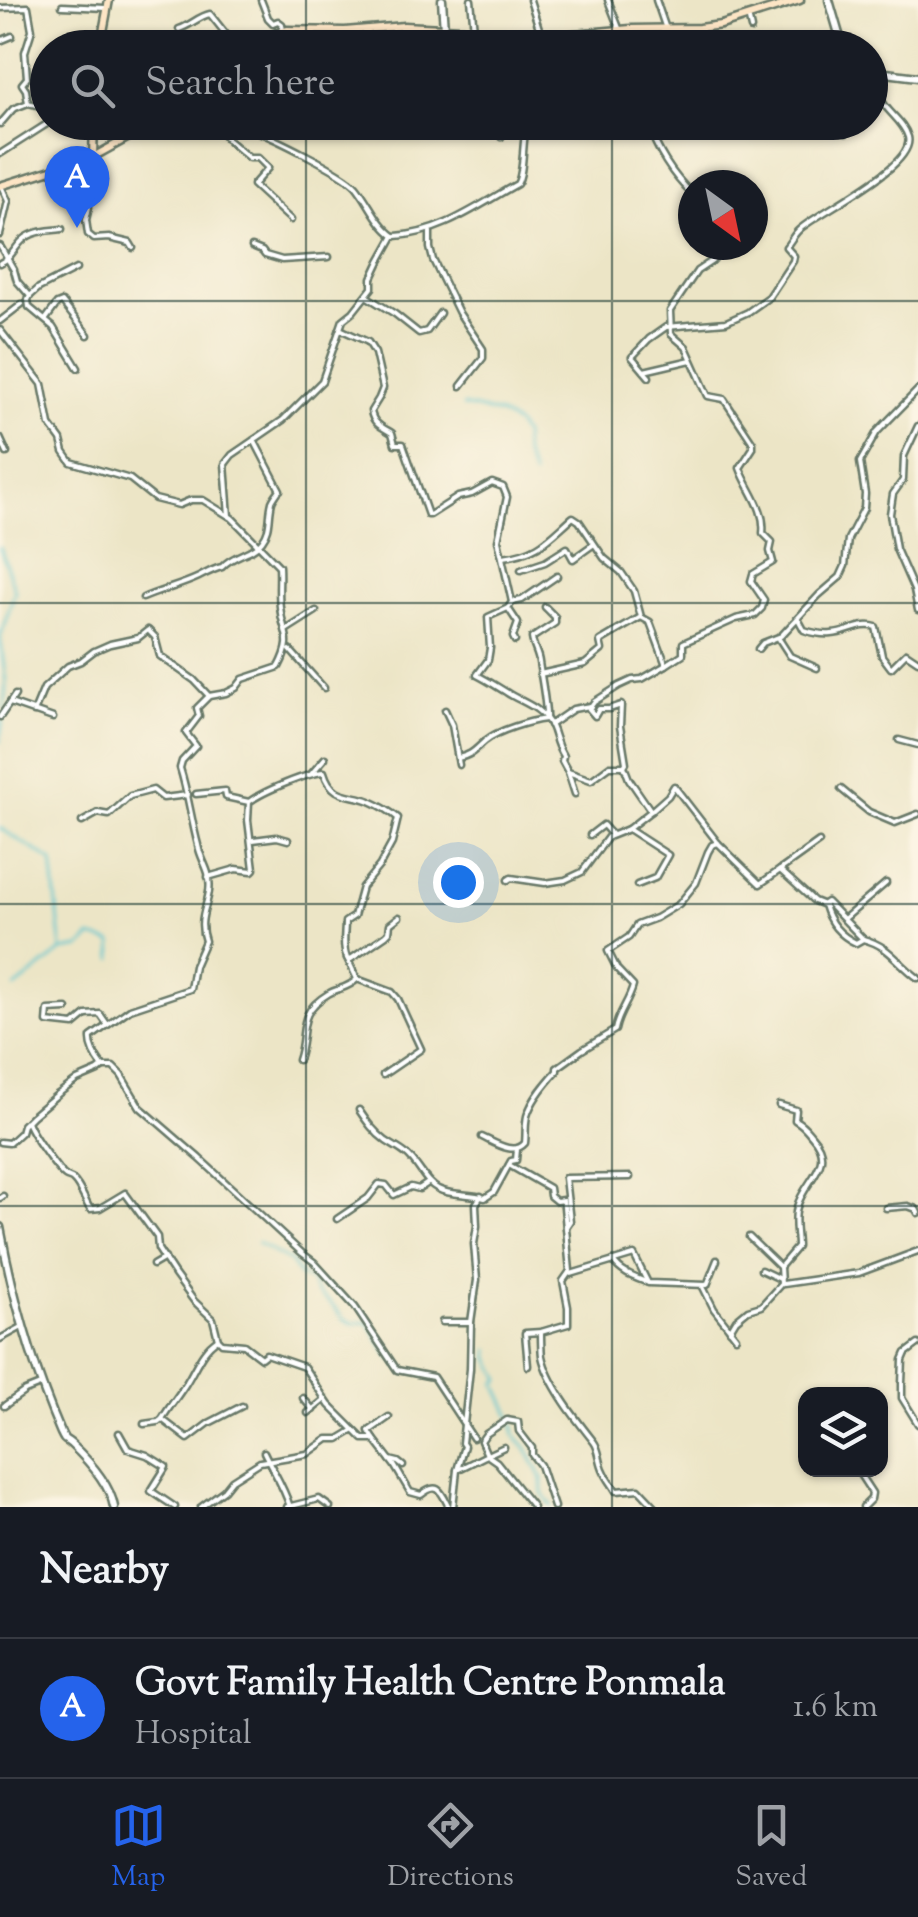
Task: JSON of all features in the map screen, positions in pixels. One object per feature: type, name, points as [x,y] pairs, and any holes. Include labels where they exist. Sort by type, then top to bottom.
[{"type":"main road","points":[[619,30],[721,25],[800,0]]},
{"type":"main road","points":[[103,30],[108,4]]},
{"type":"main road","points":[[365,30],[404,26],[459,30]]},
{"type":"main road","points":[[93,140],[93,157]]},
{"type":"main road","points":[[0,185],[93,157],[124,140]]},
{"type":"street","points":[[5,0],[8,8]]},
{"type":"street","points":[[16,0],[18,8]]},
{"type":"street","points":[[261,0],[268,18],[282,24],[283,30]]},
{"type":"street","points":[[442,0],[444,28]]},
{"type":"street","points":[[472,0],[474,30]]},
{"type":"street","points":[[530,0],[539,30]]},
{"type":"street","points":[[608,0],[619,30]]},
{"type":"street","points":[[656,0],[666,29]]},
{"type":"street","points":[[829,0],[838,30]]},
{"type":"street","points":[[62,6],[108,4]]},
{"type":"street","points":[[0,8],[28,7],[32,30]]},
{"type":"street","points":[[179,30],[210,14],[222,30]]},
{"type":"street","points":[[748,16],[751,29]]},
{"type":"street","points":[[0,41],[12,36]]},
{"type":"street","points":[[0,124],[13,109],[28,103],[22,84],[27,78],[25,52],[30,36]]},
{"type":"street","points":[[888,74],[918,77]]},
{"type":"street","points":[[649,377],[632,357],[649,338],[666,327],[726,322],[769,297],[793,262],[794,256],[786,247],[796,232],[900,161],[908,146],[908,136],[888,108]]},
{"type":"street","points":[[0,154],[30,135]]},
{"type":"street","points":[[230,140],[248,158],[258,158],[268,168],[253,185],[292,220]]},
{"type":"street","points":[[229,516],[225,464],[283,420],[322,380],[342,320],[372,288],[372,278],[394,236],[385,230],[355,185],[271,140]]},
{"type":"street","points":[[396,236],[430,230],[484,204],[520,180],[523,140]]},
{"type":"street","points":[[654,140],[678,180]]},
{"type":"street","points":[[76,162],[89,207],[88,234],[94,239],[130,243],[132,248]]},
{"type":"street","points":[[0,185],[8,201],[0,235]]},
{"type":"street","points":[[0,262],[7,260],[22,240],[35,232],[62,229]]},
{"type":"street","points":[[430,230],[433,260],[459,313],[483,349],[483,358],[461,386]]},
{"type":"street","points":[[0,246],[17,281],[30,296]]},
{"type":"street","points":[[252,247],[282,260],[329,257]]},
{"type":"street","points":[[445,710],[452,724],[458,761],[498,734],[526,722],[548,722],[573,709],[592,705],[624,683],[642,680],[683,654],[683,643],[755,616],[762,608],[764,600],[750,581],[753,574],[772,562],[772,542],[763,533],[762,512],[740,468],[753,443],[724,399],[708,396],[686,347],[671,334],[670,311],[696,270],[714,260]]},
{"type":"street","points":[[76,269],[40,288],[28,300],[29,307],[46,320],[78,368]]},
{"type":"street","points":[[366,296],[419,333],[428,331],[440,313]]},
{"type":"street","points":[[46,320],[56,304],[62,302],[88,335]]},
{"type":"street","points":[[0,321],[22,304]]},
{"type":"street","points":[[340,328],[368,342],[375,352],[382,388],[372,417],[392,433],[395,444],[404,444],[428,515],[458,497],[492,484],[503,487],[506,497],[498,540],[504,577],[511,592],[510,605],[518,623],[515,641]]},
{"type":"street","points":[[0,330],[42,384],[50,424],[71,462],[130,479],[155,498],[179,505],[203,500],[229,516],[278,566],[279,601],[288,649],[278,668],[242,679],[226,693],[209,696],[197,708],[199,716],[186,732],[196,746],[182,760],[180,768],[198,847],[206,861],[209,895],[201,919],[200,932],[205,941],[194,966],[190,990],[136,1007],[91,1037],[103,1066]]},
{"type":"street","points":[[644,371],[691,360]]},
{"type":"street","points":[[758,649],[798,619],[845,566],[848,539],[864,508],[860,462],[872,439],[918,390]]},
{"type":"street","points":[[918,426],[904,456],[902,480],[890,507],[896,548],[918,610]]},
{"type":"street","points":[[0,438],[7,453]]},
{"type":"street","points":[[142,598],[202,576],[229,558],[259,546],[268,533],[272,499],[280,490],[254,440]]},
{"type":"street","points":[[502,557],[533,550],[573,517],[634,590],[641,617],[650,622],[666,665]]},
{"type":"street","points":[[522,570],[567,548],[572,559],[594,544]]},
{"type":"street","points":[[556,576],[488,617],[488,660],[477,675],[525,700],[548,722],[575,794]]},
{"type":"street","points":[[545,607],[556,621],[532,638],[532,644],[539,657],[548,722]]},
{"type":"street","points":[[286,630],[316,611]]},
{"type":"street","points":[[540,674],[586,664],[602,650],[600,641],[641,617]]},
{"type":"street","points":[[798,619],[804,630],[816,634],[835,634],[868,624],[876,627],[882,656],[891,668],[906,653],[918,661]]},
{"type":"street","points":[[34,712],[44,688],[68,666],[110,644],[138,638],[148,630],[156,637],[160,656],[209,696]]},
{"type":"street","points":[[778,637],[790,656],[817,668]]},
{"type":"street","points":[[288,649],[324,688]]},
{"type":"street","points":[[0,716],[14,696]]},
{"type":"street","points":[[10,703],[53,718]]},
{"type":"street","points":[[592,705],[589,709],[595,716],[599,709],[621,704],[624,766],[651,811]]},
{"type":"street","points":[[899,740],[918,745]]},
{"type":"street","points":[[310,774],[325,758]]},
{"type":"street","points":[[568,772],[591,780],[610,766],[624,766]]},
{"type":"street","points":[[196,794],[220,790],[225,791],[226,797],[249,802],[267,790],[324,772],[332,787],[344,795],[370,801],[398,818],[392,843],[362,887],[354,916],[345,922],[347,936],[343,946],[356,979],[392,992],[398,999],[420,1049],[383,1075]]},
{"type":"street","points":[[508,880],[546,883],[582,872],[608,836],[628,829],[668,796],[674,786],[718,843],[760,884],[819,842]]},
{"type":"street","points":[[841,789],[869,812],[895,823],[918,814]]},
{"type":"street","points":[[82,822],[98,813],[109,815],[130,796],[153,790],[163,798],[188,795]]},
{"type":"street","points":[[208,878],[236,869],[254,869],[249,802]]},
{"type":"street","points":[[590,835],[603,825],[612,835]]},
{"type":"street","points":[[628,829],[668,855],[655,878],[636,885]]},
{"type":"street","points":[[252,841],[277,837],[288,840]]},
{"type":"street","points":[[359,1110],[370,1127],[407,1154],[428,1183],[442,1192],[485,1198],[494,1192],[510,1161],[516,1160],[517,1149],[525,1143],[529,1112],[557,1068],[615,1030],[632,986],[608,951],[611,946],[630,937],[637,925],[679,904],[696,883],[712,846],[718,843]]},
{"type":"street","points":[[780,870],[814,901],[824,905],[827,902],[863,939],[879,944],[918,978]]},
{"type":"street","points":[[844,919],[886,883]]},
{"type":"street","points":[[824,905],[827,918],[838,932],[856,944],[863,939]]},
{"type":"street","points":[[347,958],[386,936],[390,924],[399,917]]},
{"type":"street","points":[[298,1060],[306,1015],[329,993],[354,984],[356,979]]},
{"type":"street","points":[[68,1009],[48,1010],[47,1022],[74,1025],[86,1015],[100,1014],[107,1024]]},
{"type":"street","points":[[0,1142],[9,1143],[26,1121],[77,1080],[103,1066]]},
{"type":"street","points":[[103,1066],[113,1066],[140,1107],[314,1262],[355,1307],[397,1370],[433,1377],[473,1438]]},
{"type":"street","points":[[778,1105],[796,1110],[795,1120],[805,1126],[821,1148],[822,1160],[796,1209],[797,1247],[780,1267]]},
{"type":"street","points":[[26,1121],[52,1162],[74,1180],[90,1209],[100,1208],[125,1193],[157,1237],[157,1247],[194,1301],[213,1319],[222,1343],[244,1345],[262,1358],[266,1354],[304,1367],[338,1416],[364,1439],[374,1439]]},
{"type":"street","points":[[482,1137],[517,1149]]},
{"type":"street","points":[[509,1165],[548,1188],[556,1201],[563,1200],[566,1227],[570,1271],[564,1281],[568,1324],[525,1333],[528,1366]]},
{"type":"street","points":[[566,1227],[570,1221],[565,1178],[630,1177]]},
{"type":"street","points":[[337,1219],[368,1198],[378,1184],[386,1185],[394,1195],[428,1183]]},
{"type":"street","points":[[464,1446],[477,1280],[476,1204],[481,1196]]},
{"type":"street","points":[[886,1208],[908,1206],[918,1214]]},
{"type":"street","points":[[0,1228],[40,1385],[64,1439],[97,1473],[114,1507]]},
{"type":"street","points":[[730,1330],[748,1310],[761,1306],[781,1282],[780,1267],[748,1238]]},
{"type":"street","points":[[760,1270],[781,1282],[860,1273],[918,1251]]},
{"type":"street","points":[[566,1276],[634,1255],[646,1282]]},
{"type":"street","points":[[152,1265],[165,1258]]},
{"type":"street","points":[[614,1261],[618,1268],[646,1282],[702,1285],[707,1284],[717,1260]]},
{"type":"street","points":[[702,1285],[714,1309],[736,1337]]},
{"type":"street","points":[[442,1322],[471,1322]]},
{"type":"street","points":[[0,1339],[24,1327]]},
{"type":"street","points":[[541,1332],[542,1354],[551,1379],[579,1426],[598,1448],[613,1488],[639,1489],[656,1507]]},
{"type":"street","points":[[144,1424],[162,1419],[199,1358],[218,1339]]},
{"type":"street","points":[[918,1344],[906,1352],[903,1360],[902,1398],[918,1424]]},
{"type":"street","points":[[4,1406],[40,1385]]},
{"type":"street","points":[[303,1398],[311,1411],[324,1399]]},
{"type":"street","points":[[162,1419],[188,1439],[242,1406]]},
{"type":"street","points":[[389,1416],[369,1430],[374,1439],[410,1492],[421,1494],[432,1487],[439,1489],[450,1507]]},
{"type":"street","points":[[480,1441],[506,1420],[518,1422],[519,1431],[540,1465],[554,1507]]},
{"type":"street","points":[[200,1507],[260,1462],[307,1454],[328,1439],[339,1439],[354,1430]]},
{"type":"street","points":[[118,1433],[128,1449],[166,1467],[151,1491],[175,1507]]},
{"type":"street","points":[[450,1507],[464,1446],[474,1436],[533,1507]]},
{"type":"street","points":[[457,1470],[504,1448]]},
{"type":"street","points":[[264,1452],[284,1486],[289,1507],[320,1499],[330,1507]]},
{"type":"street","points":[[390,1460],[403,1466]]},
{"type":"street","points":[[862,1477],[872,1493],[863,1507]]},
{"type":"waterway","points":[[463,406],[499,414],[516,424],[523,435],[524,454],[533,476]]},
{"type":"waterway","points":[[0,547],[15,591],[0,637],[6,683],[4,708]]},
{"type":"waterway","points":[[0,742],[3,717]]},
{"type":"waterway","points":[[0,828],[52,861],[62,951]]},
{"type":"waterway","points":[[15,988],[62,951],[80,948],[91,937],[112,943],[113,959]]},
{"type":"waterway","points":[[257,1243],[291,1262],[344,1319],[368,1322],[392,1359]]},
{"type":"waterway","points":[[489,1350],[501,1379],[496,1384],[512,1418]]},
{"type":"waterway","points":[[513,1424],[552,1506]]},
{"type":"place","name":"Govt Family Health Centre Ponmala","points":[[77,228]]}]
